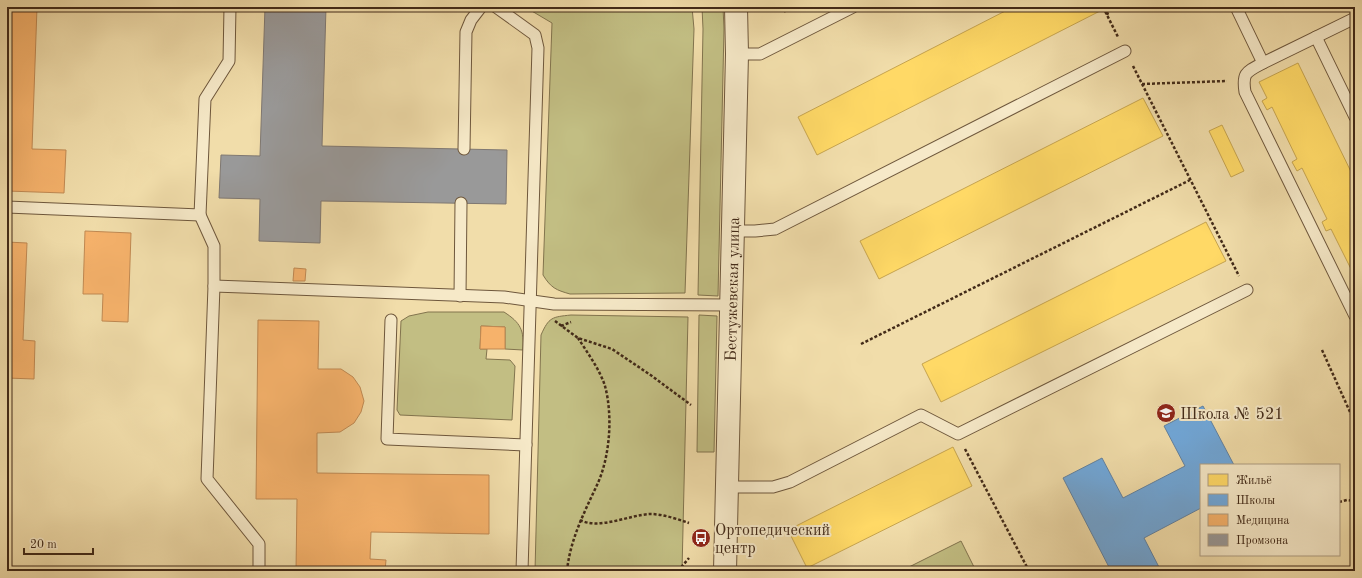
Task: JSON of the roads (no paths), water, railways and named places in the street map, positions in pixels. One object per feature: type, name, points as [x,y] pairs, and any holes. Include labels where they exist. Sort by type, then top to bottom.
[{"type":"street","name":"Бестужевская улица","points":[[725,571],[737,54],[736,7]]},
{"type":"lane","points":[[230,7],[229,61],[205,99],[200,215],[214,246],[208,479],[259,544],[259,571]]},
{"type":"lane","points":[[464,149],[466,32],[471,20],[481,7]]},
{"type":"lane","points":[[496,7],[536,35],[538,48],[522,571]]},
{"type":"lane","points":[[737,54],[760,54],[853,7]]},
{"type":"lane","points":[[1236,7],[1263,63]]},
{"type":"lane","points":[[1355,18],[1248,71],[1243,81],[1245,92],[1355,316]]},
{"type":"lane","points":[[1316,38],[1355,117]]},
{"type":"lane","points":[[733,231],[755,232],[775,229],[1125,51]]},
{"type":"lane","points":[[460,296],[461,203]]},
{"type":"lane","points":[[7,207],[200,215]]},
{"type":"lane","points":[[214,286],[504,297],[554,304],[731,305]]},
{"type":"lane","points":[[727,487],[773,487],[790,482],[921,415],[958,434],[1247,290]]},
{"type":"lane","points":[[391,320],[387,439],[526,445]]},
{"type":"place","name":"Школа № 521","points":[[1166,413]]},
{"type":"place","name":"Ортопедический центр","points":[[701,538]]}]
